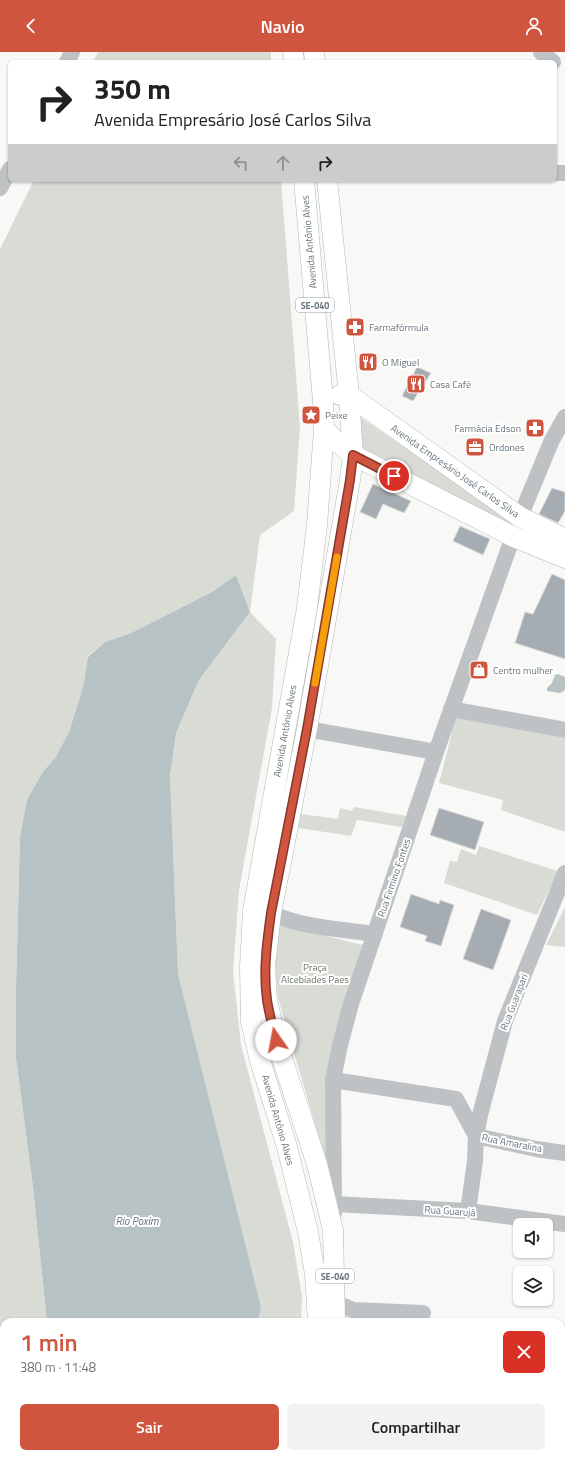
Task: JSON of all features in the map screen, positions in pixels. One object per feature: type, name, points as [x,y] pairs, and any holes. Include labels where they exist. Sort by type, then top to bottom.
[{"type":"main road","name":"Avenida Antônio Alves","points":[[304,182],[323,401],[324,429],[317,524],[307,608],[253,911],[250,967],[251,1021],[259,1057],[287,1147],[308,1232],[315,1274],[318,1318]]},
{"type":"main road","name":"Avenida Antônio Alves","points":[[327,182],[349,395],[353,455],[307,729],[271,913],[265,966],[267,1000],[276,1040],[317,1164],[333,1230]]},
{"type":"main road","points":[[323,401],[334,395],[349,395]]},
{"type":"main road","name":"Avenida Empresário José Carlos Silva","points":[[349,395],[520,517],[565,539]]},
{"type":"main road","points":[[324,429],[353,455],[514,537],[565,558]]},
{"type":"main road","name":"SE-040","points":[[333,1230],[336,1312]]},
{"type":"street","points":[[542,52],[551,60]]},
{"type":"street","points":[[0,188],[8,174]]},
{"type":"street","name":"Rua Firmino Fontes","points":[[333,1230],[333,1080],[340,1045],[351,1004],[436,752],[520,517],[552,440],[565,417]]},
{"type":"street","points":[[451,709],[565,730]]},
{"type":"street","points":[[307,729],[436,752]]},
{"type":"street","name":"Rua Guarapari","points":[[468,1211],[475,1161],[476,1136],[484,1099],[505,1021],[565,877]]},
{"type":"street","points":[[271,913],[281,918],[298,922],[374,934]]},
{"type":"street","points":[[333,1080],[456,1099],[484,1099]]},
{"type":"street","name":"Rua Amaralina","points":[[456,1099],[476,1136],[536,1149],[565,1153]]},
{"type":"street","name":"Rua Guarujá","points":[[334,1204],[468,1211],[565,1224]]},
{"type":"street","points":[[336,1312],[353,1310],[423,1313]]},
{"type":"green space","points":[[98,52],[271,52],[271,60],[94,60]]},
{"type":"green space","points":[[33,182],[281,182],[300,427],[294,511],[260,535],[250,612],[236,575],[212,592],[131,633],[105,642],[88,656],[83,687],[69,732],[55,758],[42,773],[27,800],[20,836],[16,991],[16,1058],[33,1187],[47,1318],[0,1318],[0,249]]},
{"type":"green space","points":[[360,417],[514,522],[512,530],[362,451]]},
{"type":"green space","points":[[250,612],[276,639],[272,708],[239,890],[233,972],[241,1045],[293,1242],[302,1297],[301,1318],[259,1318],[261,1307],[178,974],[170,776],[176,733],[199,680]]},
{"type":"green space","points":[[456,717],[565,738],[565,832],[501,810],[503,800],[439,783]]},
{"type":"green space","points":[[354,807],[407,816],[402,827],[357,820],[351,836],[298,828],[301,814],[338,819],[340,808],[352,811]]},
{"type":"green space","points":[[479,846],[558,871],[537,915],[444,883],[450,861],[457,862],[461,849],[476,855]]},
{"type":"green space","points":[[565,907],[565,947],[546,945]]},
{"type":"green space","name":"Praça Alcebíades Paes","points":[[278,924],[363,945],[339,1025],[332,1182],[278,998],[275,962]]},
{"type":"water","name":"Rio Poxim","points":[[236,575],[250,612],[199,680],[176,733],[170,776],[178,974],[261,1307],[259,1318],[47,1318],[33,1187],[16,1058],[16,991],[20,836],[27,800],[42,773],[55,758],[69,732],[83,687],[88,657],[105,642],[131,633],[212,592]]},
{"type":"water","points":[[558,674],[565,677],[565,690],[560,693],[547,691],[547,688],[552,683],[555,675]]},
{"type":"building","name":"Casa Café","points":[[417,367],[431,373],[413,401],[402,396]]},
{"type":"building","points":[[373,484],[411,501],[404,513],[383,504],[376,519],[360,512]]},
{"type":"building","points":[[552,488],[565,492],[565,511],[558,523],[539,514]]},
{"type":"building","points":[[460,526],[490,539],[483,555],[453,541]]},
{"type":"building","points":[[552,574],[565,580],[565,659],[515,643],[525,612],[533,614]]},
{"type":"building","points":[[439,808],[484,822],[475,850],[430,835]]},
{"type":"building","points":[[411,894],[439,904],[440,900],[454,905],[441,946],[425,941],[427,936],[400,927]]},
{"type":"building","points":[[481,909],[511,920],[493,970],[463,959]]},
{"type":"slow traffic","points":[[315,683],[337,557]]},
{"type":"place","name":"Farmafórmula","points":[[355,327]]},
{"type":"place","name":"O Miguel","points":[[368,362]]},
{"type":"place","name":"Casa Café","points":[[416,384]]},
{"type":"place","name":"Peixe","points":[[311,415]]},
{"type":"place","name":"Farmácia Edson","points":[[535,428]]},
{"type":"place","name":"Ordones","points":[[475,447]]},
{"type":"place","name":"Centro mulher","points":[[479,670]]},
{"type":"route","points":[[276,1040],[267,1000],[265,966],[271,913],[307,729],[353,455],[394,476]]}]
